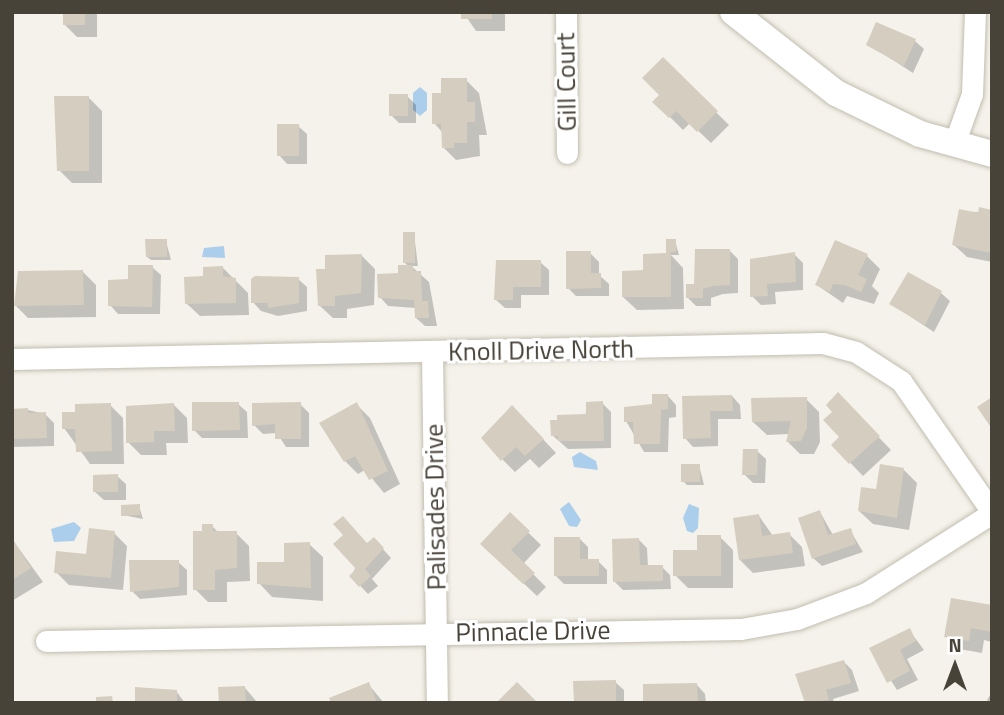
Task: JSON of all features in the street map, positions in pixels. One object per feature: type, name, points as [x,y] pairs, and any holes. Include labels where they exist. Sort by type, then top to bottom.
[{"type":"street","name":"Gill Court","points":[[566,12],[567,153]]},
{"type":"street","points":[[733,12],[836,93],[920,134],[992,154]]},
{"type":"street","points":[[954,144],[972,94],[975,12]]},
{"type":"street","name":"Knoll Drive North","points":[[12,359],[432,353],[823,343],[856,352],[901,381],[992,512]]},
{"type":"street","name":"Palisades Drive","points":[[432,353],[437,703]]},
{"type":"street","name":"Pinnacle Drive","points":[[46,641],[741,629],[774,624],[866,593],[992,512]]},
{"type":"water","points":[[420,87],[427,93],[427,110],[420,116],[413,110],[413,93]]},
{"type":"water","points":[[224,246],[225,258],[202,257],[204,248]]},
{"type":"water","points":[[580,452],[596,461],[598,470],[574,467],[572,457]]},
{"type":"water","points":[[569,502],[581,520],[577,527],[569,526],[560,509]]},
{"type":"water","points":[[689,504],[699,508],[698,528],[693,533],[687,531],[683,518]]},
{"type":"water","points":[[74,522],[81,528],[74,541],[54,542],[51,529]]},
{"type":"building","points":[[63,12],[85,12],[85,25],[63,25]]},
{"type":"building","points":[[461,12],[492,12],[492,19],[461,19]]},
{"type":"building","points":[[876,22],[916,39],[904,66],[866,45]]},
{"type":"building","points":[[663,57],[718,111],[697,132],[676,111],[669,118],[652,102],[659,95],[642,78]]},
{"type":"building","points":[[441,78],[467,78],[467,102],[475,102],[475,122],[467,122],[467,143],[454,143],[454,148],[442,148],[441,124],[432,124],[432,93],[441,93]]},
{"type":"building","points":[[389,94],[408,94],[408,116],[389,116]]},
{"type":"building","points":[[54,96],[89,96],[89,171],[57,171]]},
{"type":"building","points":[[277,124],[299,124],[299,156],[277,156]]},
{"type":"building","points":[[979,207],[992,210],[992,253],[952,245],[959,209],[978,213]]},
{"type":"building","points":[[403,232],[415,232],[415,263],[403,263]]},
{"type":"building","points":[[145,239],[167,239],[167,257],[146,257]]},
{"type":"building","points":[[666,239],[676,239],[676,252],[671,252],[671,297],[622,297],[622,271],[643,270],[643,254],[666,253]]},
{"type":"building","points":[[835,240],[868,254],[858,275],[867,279],[861,292],[845,285],[833,284],[830,292],[815,285]]},
{"type":"building","points":[[695,249],[730,249],[730,285],[703,289],[703,298],[686,298],[686,284],[694,284]]},
{"type":"building","points":[[566,251],[591,251],[591,273],[601,273],[601,288],[566,289]]},
{"type":"building","points":[[795,252],[796,282],[767,284],[768,296],[750,297],[750,259]]},
{"type":"building","points":[[362,254],[361,293],[335,296],[335,306],[318,306],[316,269],[325,269],[325,255]]},
{"type":"building","points":[[496,260],[541,260],[541,287],[513,287],[513,300],[494,300]]},
{"type":"building","points":[[128,265],[153,265],[152,307],[108,306],[108,280],[128,279]]},
{"type":"building","points":[[398,265],[413,265],[413,271],[421,271],[422,301],[428,301],[429,318],[415,318],[414,300],[378,298],[377,274],[398,273]]},
{"type":"building","points":[[223,266],[223,276],[236,278],[236,303],[185,304],[184,277],[203,276],[203,267]]},
{"type":"building","points":[[83,270],[84,305],[14,306],[18,271]]},
{"type":"building","points":[[908,272],[942,291],[925,325],[889,304]]},
{"type":"building","points":[[255,276],[299,277],[299,303],[268,308],[268,303],[251,303],[251,279]]},
{"type":"building","points":[[838,392],[880,436],[849,464],[831,445],[839,437],[823,420],[832,412],[826,405]]},
{"type":"building","points":[[652,394],[668,394],[668,409],[661,410],[660,444],[634,444],[633,422],[624,422],[624,407],[652,404]]},
{"type":"building","points":[[732,395],[733,411],[710,411],[711,438],[683,439],[682,396]]},
{"type":"building","points":[[807,397],[807,428],[801,441],[786,442],[791,421],[752,422],[751,398]]},
{"type":"building","points":[[992,397],[992,429],[977,407]]},
{"type":"building","points":[[603,401],[604,441],[558,441],[558,436],[551,436],[550,420],[557,420],[557,415],[586,414],[586,402]]},
{"type":"building","points":[[192,402],[239,402],[240,430],[192,431]]},
{"type":"building","points":[[301,402],[301,439],[275,439],[275,424],[252,426],[252,403]]},
{"type":"building","points":[[357,402],[388,471],[369,480],[355,456],[344,462],[319,423]]},
{"type":"building","points":[[111,403],[112,451],[76,452],[75,429],[62,429],[62,412],[75,412],[75,404]]},
{"type":"building","points":[[174,403],[175,431],[154,431],[154,442],[126,443],[126,406]]},
{"type":"building","points":[[512,405],[544,439],[525,456],[516,447],[501,461],[481,438]]},
{"type":"building","points":[[28,408],[28,413],[46,412],[47,438],[12,439],[12,409]]},
{"type":"building","points":[[743,449],[758,449],[757,475],[742,475]]},
{"type":"building","points":[[681,464],[700,464],[700,482],[681,482]]},
{"type":"building","points":[[880,464],[904,468],[897,518],[858,511],[861,487],[876,489]]},
{"type":"building","points":[[118,474],[118,492],[93,492],[93,475]]},
{"type":"building","points":[[140,504],[140,515],[121,516],[121,505]]},
{"type":"building","points":[[820,510],[828,535],[851,528],[856,544],[812,559],[798,518]]},
{"type":"building","points":[[510,512],[530,531],[511,550],[535,573],[523,584],[480,544]]},
{"type":"building","points":[[759,514],[762,536],[790,532],[793,553],[739,560],[733,518]]},
{"type":"building","points":[[343,516],[367,543],[374,537],[384,548],[365,569],[371,576],[359,587],[349,576],[356,569],[333,544],[343,535],[333,524]]},
{"type":"building","points":[[202,524],[213,524],[213,531],[237,531],[237,568],[215,570],[215,590],[193,590],[193,531],[202,531]]},
{"type":"building","points":[[89,528],[115,531],[111,578],[54,573],[56,551],[86,554]]},
{"type":"building","points":[[697,535],[721,535],[721,576],[673,576],[673,550],[697,550]]},
{"type":"building","points":[[554,537],[580,537],[580,559],[599,559],[599,576],[554,576]]},
{"type":"building","points":[[12,538],[31,568],[12,580]]},
{"type":"building","points":[[639,538],[640,565],[663,565],[663,581],[613,582],[612,539]]},
{"type":"building","points":[[310,542],[311,588],[257,584],[257,562],[284,562],[284,543]]},
{"type":"building","points":[[129,560],[179,560],[179,587],[130,592]]},
{"type":"building","points":[[951,598],[992,605],[992,632],[971,628],[969,641],[944,637]]},
{"type":"building","points":[[910,628],[916,641],[900,650],[910,671],[887,683],[869,648]]},
{"type":"building","points":[[844,660],[851,683],[826,690],[829,700],[805,703],[795,674]]},
{"type":"building","points":[[616,680],[616,703],[574,703],[573,681]]},
{"type":"building","points":[[369,682],[377,703],[331,703],[329,698]]},
{"type":"building","points":[[517,682],[538,703],[496,703]]},
{"type":"building","points":[[697,683],[698,703],[643,703],[643,684]]},
{"type":"building","points":[[245,686],[246,703],[219,703],[218,687]]},
{"type":"building","points":[[135,687],[177,690],[177,703],[135,703]]},
{"type":"building","points":[[112,696],[113,703],[96,703],[96,697]]}]
